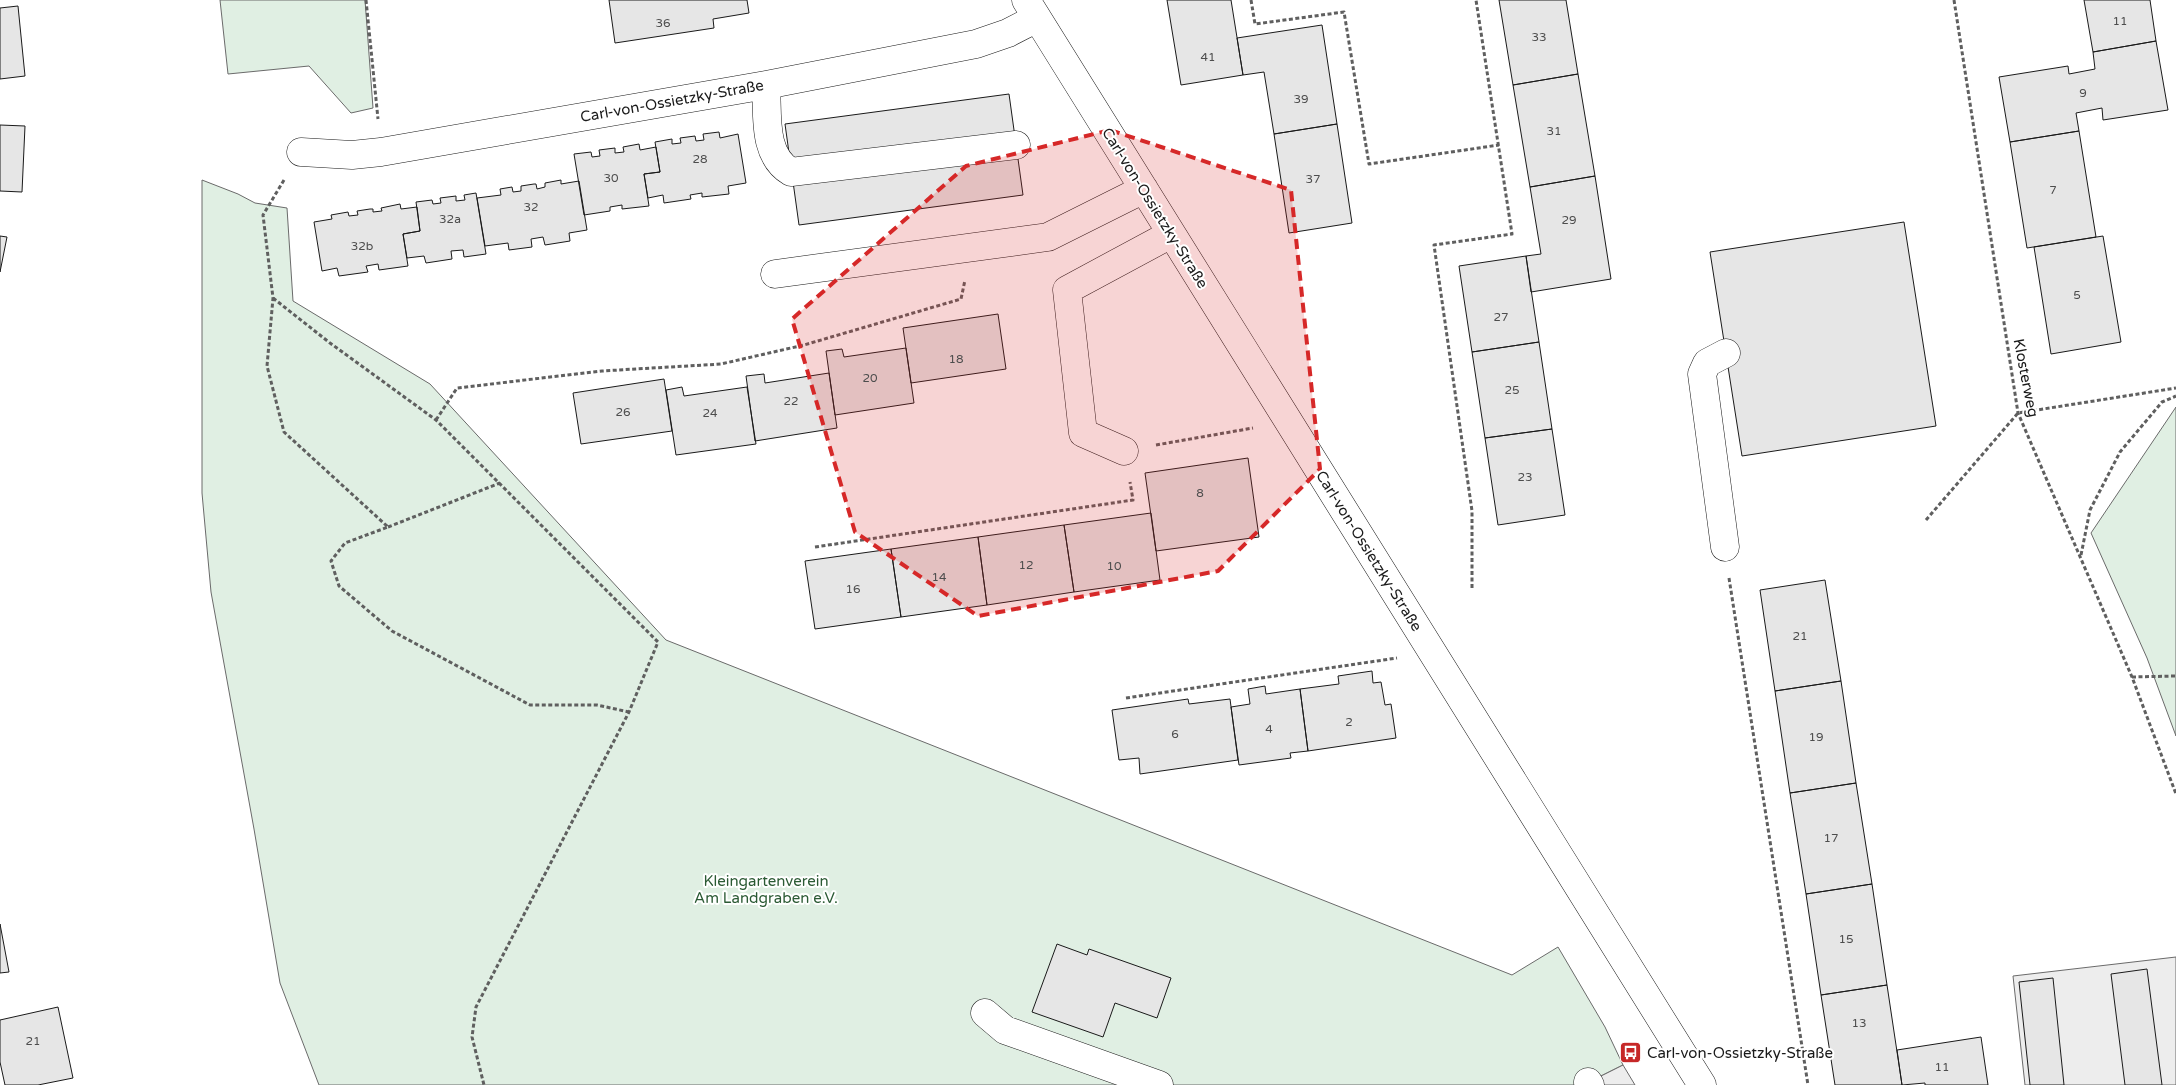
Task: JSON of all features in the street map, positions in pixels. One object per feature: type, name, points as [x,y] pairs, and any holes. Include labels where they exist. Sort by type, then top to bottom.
[{"type":"street","name":"Carl-von-Ossietzky-Straße","points":[[301,152],[352,155],[381,152],[766,84],[976,44],[1008,33],[1032,9],[1702,1085]]},
{"type":"street","points":[[766,84],[769,138],[776,160],[791,172],[1016,145]]},
{"type":"street","points":[[775,274],[1048,237],[1144,189]]},
{"type":"street","points":[[1124,451],[1083,433],[1067,290],[1171,234]]},
{"type":"street","points":[[1725,547],[1702,374],[1707,363],[1726,353]]},
{"type":"street","points":[[985,1013],[1005,1030],[1159,1085]]},
{"type":"path","points":[[366,0],[381,152]]},
{"type":"path","points":[[1251,0],[1255,24],[1344,12],[1369,164],[1499,145]]},
{"type":"path","points":[[1472,588],[1472,511],[1434,245],[1512,234],[1476,0]]},
{"type":"path","name":"Klosterweg","points":[[1954,0],[2018,413],[2132,677],[2176,794]]},
{"type":"path","points":[[301,152],[263,216],[274,298],[267,366],[284,432],[388,527]]},
{"type":"path","points":[[436,420],[457,388],[602,371],[721,364],[804,345],[962,299],[970,248]]},
{"type":"path","points":[[274,298],[330,343],[436,420],[658,642],[629,712],[476,1007],[472,1037],[484,1085]]},
{"type":"path","points":[[1926,520],[2018,413],[2176,388]]},
{"type":"path","points":[[2081,556],[2090,510],[2120,452],[2162,402],[2176,396]]},
{"type":"path","points":[[814,547],[1133,500],[1124,451],[1288,422]]},
{"type":"path","points":[[500,483],[345,543],[331,561],[339,586],[392,631],[530,705],[598,705],[629,712]]},
{"type":"path","points":[[1725,547],[1808,1085]]},
{"type":"path","points":[[1126,698],[1432,653]]},
{"type":"path","points":[[2132,677],[2176,676]]},
{"type":"highlighted area","points":[[1110,130],[1291,190],[1320,469],[1218,571],[978,616],[855,532],[792,319],[966,166]]},
{"type":"green space","points":[[220,0],[365,0],[373,108],[351,113],[309,66],[228,74]]},
{"type":"green space","name":"Kleingartenverein Am Landgraben e.V.","points":[[202,180],[255,203],[287,208],[293,301],[430,384],[666,640],[1512,975],[1558,947],[1605,1027],[1623,1065],[1583,1085],[319,1085],[280,983],[211,592],[202,493]]},
{"type":"green space","points":[[2176,407],[2176,736],[2147,658],[2091,533]]},
{"type":"shaded area","points":[[2176,957],[2176,1085],[2025,1085],[2013,976]]},
{"type":"shaded area","points":[[1623,1065],[1635,1085],[1583,1085]]},
{"type":"building","points":[[609,0],[747,0],[749,13],[713,19],[714,28],[615,43]]},
{"type":"building","points":[[1167,0],[1231,0],[1243,75],[1181,85]]},
{"type":"building","points":[[1499,0],[1566,0],[1578,74],[1513,85]]},
{"type":"building","points":[[2084,0],[2150,0],[2156,41],[2093,52]]},
{"type":"building","points":[[18,6],[25,76],[0,79],[0,8]]},
{"type":"building","points":[[1322,25],[1337,124],[1274,134],[1264,72],[1243,75],[1237,38]]},
{"type":"building","points":[[2156,41],[2168,110],[2103,120],[2102,108],[2076,113],[2079,131],[2010,142],[1999,77],[2068,66],[2069,74],[2095,69],[2093,52]]},
{"type":"building","points":[[1578,74],[1595,176],[1530,187],[1513,85]]},
{"type":"building","points":[[1009,94],[1023,195],[799,225],[785,124]]},
{"type":"building","points":[[1337,124],[1352,223],[1289,233],[1274,134]]},
{"type":"building","points":[[0,125],[25,126],[22,192],[0,191]]},
{"type":"building","points":[[2079,131],[2096,237],[2027,248],[2010,142]]},
{"type":"building","points":[[719,132],[720,138],[738,134],[746,183],[728,186],[729,194],[702,197],[702,193],[690,195],[691,199],[664,203],[663,195],[648,198],[644,174],[660,172],[655,142],[672,139],[672,144],[681,143],[680,138],[695,136],[696,141],[704,140],[703,134]]},
{"type":"building","points":[[639,144],[640,150],[656,147],[660,172],[644,174],[649,206],[622,209],[622,205],[610,207],[610,211],[584,215],[574,154],[591,152],[592,157],[600,156],[599,150],[615,148],[615,153],[624,152],[623,147]]},
{"type":"building","points":[[1595,176],[1611,279],[1531,292],[1526,256],[1541,254],[1530,187]]},
{"type":"building","points":[[561,180],[561,184],[579,181],[587,230],[569,233],[570,241],[545,245],[543,237],[531,239],[532,247],[509,250],[508,243],[485,246],[477,198],[501,195],[500,189],[512,187],[513,192],[521,191],[521,186],[536,184],[537,189],[545,187],[545,183]]},
{"type":"building","points":[[476,193],[486,254],[464,257],[463,250],[451,251],[452,259],[426,263],[424,256],[407,258],[403,234],[420,231],[416,202],[432,200],[433,204],[441,203],[440,198],[456,196],[456,201],[465,200],[464,195]]},
{"type":"building","points":[[400,204],[401,209],[417,207],[420,231],[403,234],[408,266],[379,270],[378,264],[366,266],[368,272],[339,276],[337,268],[322,271],[314,222],[332,219],[331,215],[348,212],[349,216],[358,215],[357,211],[373,209],[373,212],[382,211],[381,208]]},
{"type":"building","points":[[1904,222],[1936,426],[1742,456],[1710,252]]},
{"type":"building","points":[[0,236],[7,237],[0,272]]},
{"type":"building","points":[[2103,236],[2121,342],[2051,354],[2034,247]]},
{"type":"building","points":[[1526,256],[1539,342],[1472,352],[1459,266]]},
{"type":"building","points":[[998,314],[1006,369],[911,383],[903,328]]},
{"type":"building","points":[[1539,342],[1552,429],[1485,438],[1472,352]]},
{"type":"building","points":[[906,348],[914,403],[835,415],[826,351],[842,349],[844,357]]},
{"type":"building","points":[[829,373],[837,428],[755,441],[746,376],[764,374],[765,383]]},
{"type":"building","points":[[664,379],[672,431],[581,444],[573,393]]},
{"type":"building","points":[[682,387],[684,396],[747,387],[756,444],[676,455],[666,390]]},
{"type":"building","points":[[1552,429],[1565,515],[1498,525],[1485,438]]},
{"type":"building","points":[[1248,458],[1259,537],[1156,551],[1145,473]]},
{"type":"building","points":[[1151,513],[1160,580],[1074,592],[1064,525]]},
{"type":"building","points":[[1064,525],[1074,592],[987,605],[978,537]]},
{"type":"building","points":[[978,537],[987,605],[901,617],[891,549]]},
{"type":"building","points":[[891,549],[901,617],[815,629],[805,561]]},
{"type":"building","points":[[1825,580],[1841,681],[1775,691],[1760,590]]},
{"type":"building","points":[[1372,671],[1373,683],[1381,682],[1385,705],[1391,704],[1396,738],[1308,751],[1300,689],[1339,684],[1338,676]]},
{"type":"building","points":[[1841,681],[1856,783],[1790,793],[1775,691]]},
{"type":"building","points":[[1265,686],[1266,694],[1300,689],[1308,751],[1290,753],[1291,758],[1239,765],[1231,707],[1250,704],[1248,689]]},
{"type":"building","points":[[1188,699],[1189,704],[1230,699],[1238,760],[1140,774],[1139,758],[1119,760],[1112,710]]},
{"type":"building","points":[[1856,783],[1872,884],[1806,894],[1790,793]]},
{"type":"building","points":[[1872,884],[1887,985],[1821,995],[1806,894]]},
{"type":"building","points":[[0,924],[9,972],[0,973]]},
{"type":"building","points":[[1057,944],[1087,955],[1089,949],[1171,978],[1157,1018],[1115,1003],[1103,1037],[1032,1012]]},
{"type":"building","points":[[2147,969],[2162,1085],[2125,1085],[2111,974]]},
{"type":"building","points":[[2053,978],[2064,1085],[2030,1085],[2019,982]]},
{"type":"building","points":[[1887,985],[1902,1085],[1835,1085],[1821,995]]},
{"type":"building","points":[[58,1007],[73,1078],[38,1085],[5,1085],[0,1062],[0,1020]]},
{"type":"building","points":[[1981,1037],[1988,1085],[1925,1085],[1925,1083],[1902,1085],[1897,1050]]},
{"type":"place","name":"Carl-von-Ossietzky-Straße","points":[[1631,1053]]}]
